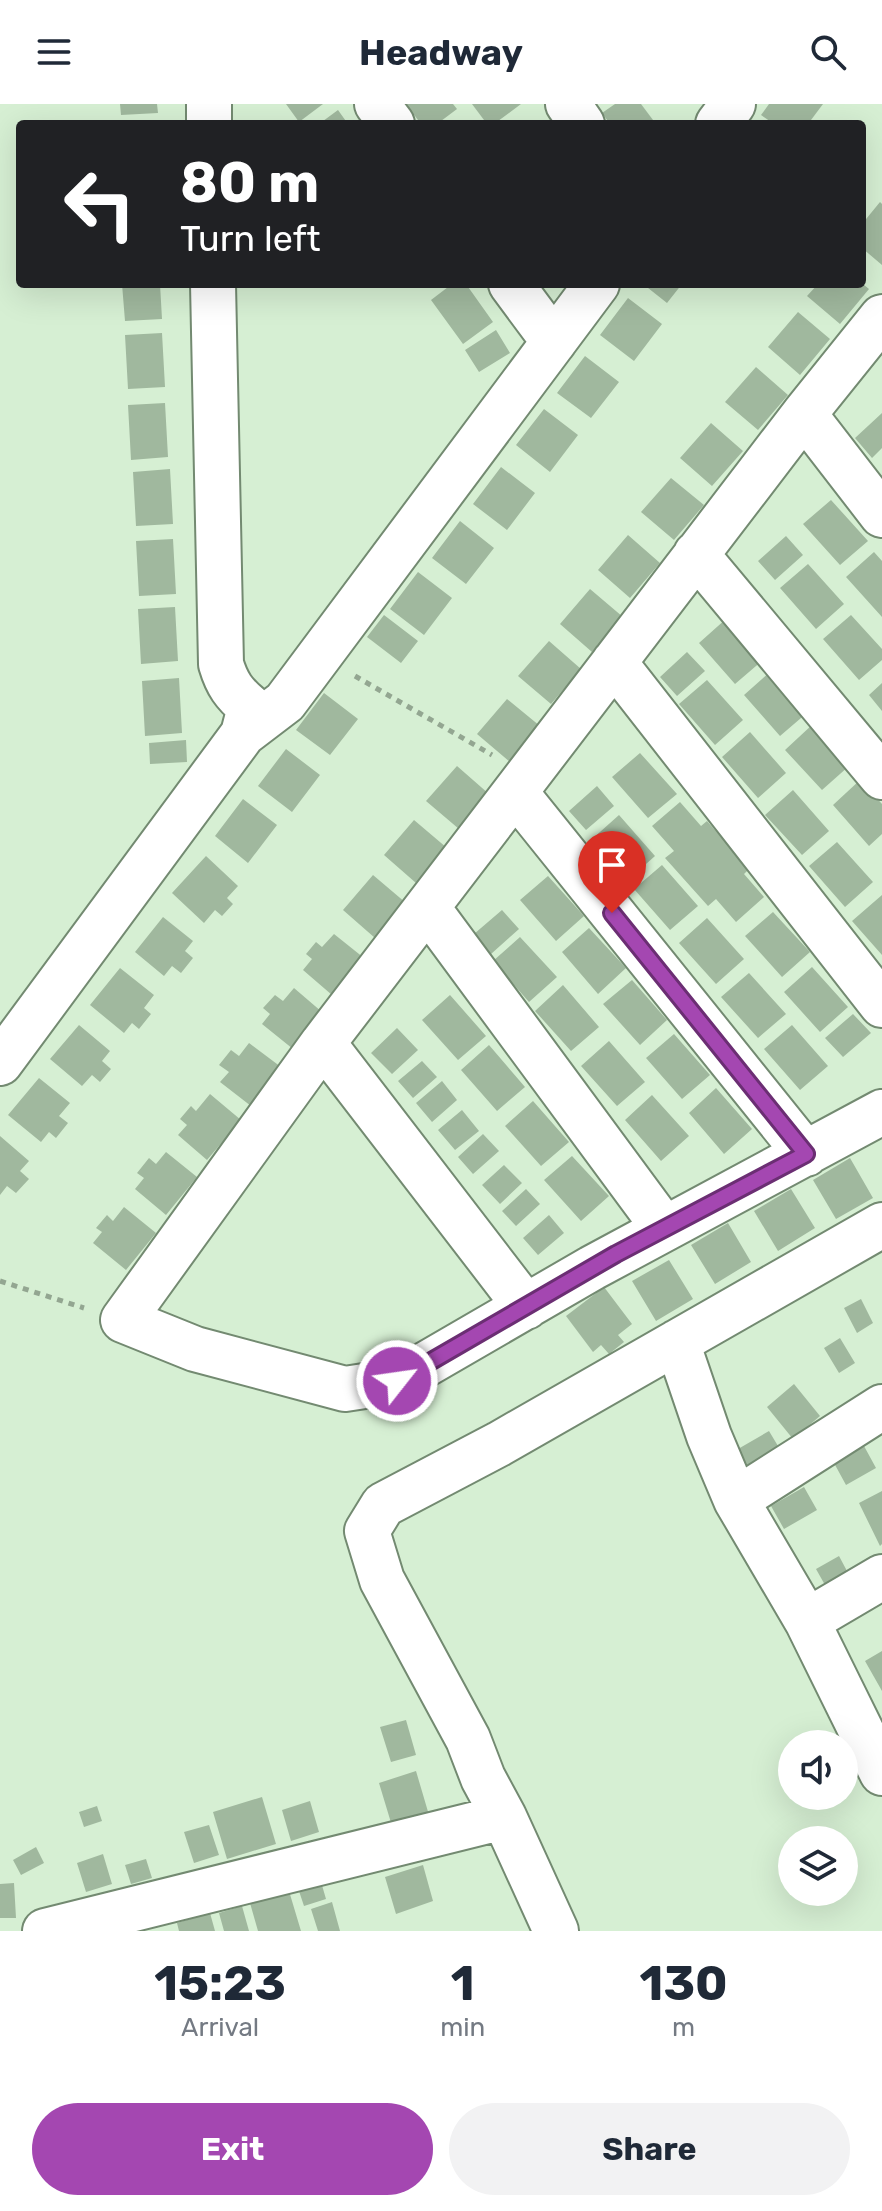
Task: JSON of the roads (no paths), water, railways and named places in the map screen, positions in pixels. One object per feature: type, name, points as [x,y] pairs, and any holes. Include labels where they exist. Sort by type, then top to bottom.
[{"type":"street","points":[[213,288],[221,664],[226,682],[235,695],[250,707],[243,734]]},
{"type":"street","points":[[514,288],[554,342]]},
{"type":"street","points":[[0,1063],[243,734],[285,702],[594,288]]},
{"type":"street","points":[[882,317],[696,554],[323,1043],[123,1320],[195,1349],[345,1389],[397,1381],[664,1228],[882,1112]]},
{"type":"street","points":[[804,414],[882,515]]},
{"type":"street","points":[[696,554],[882,777]]},
{"type":"street","points":[[614,662],[882,1005]]},
{"type":"street","points":[[521,784],[806,1154]]},
{"type":"street","points":[[427,907],[664,1228]]},
{"type":"street","points":[[323,1043],[526,1307]]},
{"type":"street","points":[[556,1931],[483,1778],[468,1739],[382,1580],[367,1531],[383,1505],[499,1444],[882,1225]]},
{"type":"street","points":[[677,1342],[709,1436],[736,1500],[807,1621],[882,1773]]},
{"type":"street","points":[[736,1500],[882,1407]]},
{"type":"street","points":[[807,1621],[882,1577]]},
{"type":"street","points":[[45,1931],[504,1817]]}]
